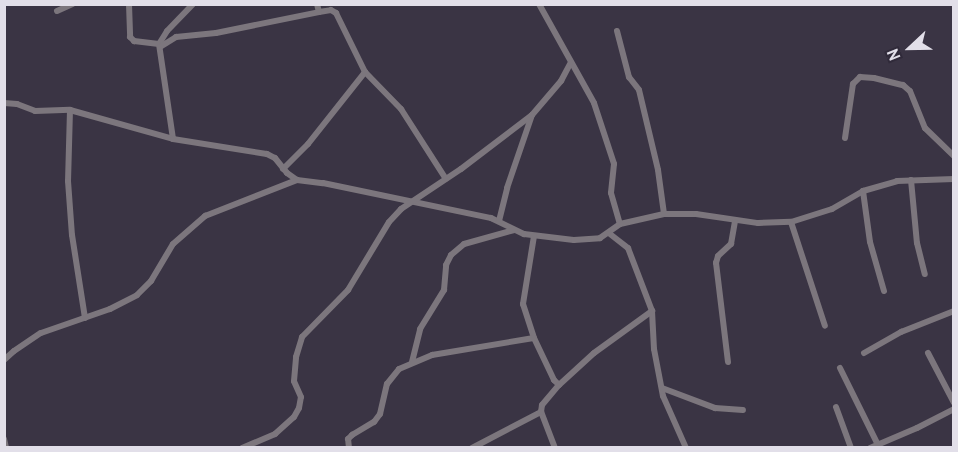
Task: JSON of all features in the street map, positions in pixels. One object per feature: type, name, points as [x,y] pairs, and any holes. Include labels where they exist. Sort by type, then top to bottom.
[{"type":"street","points":[[57,11],[74,4]]},
{"type":"street","points":[[129,4],[130,37],[134,41],[160,45],[176,37],[216,33],[318,8],[331,10],[336,13],[366,72],[401,109],[446,179]]},
{"type":"street","points":[[173,139],[160,45],[167,31],[193,4]]},
{"type":"street","points":[[539,4],[594,103],[614,164],[611,193],[620,224]]},
{"type":"street","points":[[617,31],[630,77],[639,90],[659,177],[664,214]]},
{"type":"street","points":[[242,447],[275,434],[294,417],[301,397],[294,381],[296,357],[302,337],[348,290],[389,222],[401,209],[446,179],[532,115],[561,81],[571,62]]},
{"type":"street","points":[[283,169],[308,144],[366,72]]},
{"type":"street","points":[[845,138],[853,84],[860,77],[874,78],[903,85],[910,91],[925,128],[954,156]]},
{"type":"street","points":[[4,103],[17,104],[35,111],[70,110],[173,139],[267,154],[279,162],[283,169],[297,180],[415,201],[499,221],[514,230],[534,236],[589,241],[610,234],[620,224],[664,214],[696,214],[735,222],[791,222],[832,209],[863,191],[911,180],[953,179],[954,188]]},
{"type":"street","points":[[70,110],[68,181],[72,235],[85,318]]},
{"type":"street","points":[[499,221],[507,188],[532,115]]},
{"type":"street","points":[[4,360],[41,333],[124,302],[146,288],[173,244],[206,216],[297,180]]},
{"type":"street","points":[[911,180],[917,243],[925,274]]},
{"type":"street","points":[[863,191],[870,242],[884,291]]},
{"type":"street","points":[[728,363],[716,263],[718,256],[731,244],[735,222]]},
{"type":"street","points":[[791,222],[825,326]]},
{"type":"street","points":[[412,362],[420,329],[444,290],[446,268],[451,255],[464,244],[514,230]]},
{"type":"street","points":[[610,234],[628,249],[652,311],[654,349],[667,410],[685,447]]},
{"type":"street","points":[[534,236],[529,273],[522,299],[534,338],[554,380],[559,385]]},
{"type":"street","points":[[555,447],[541,412],[542,405],[559,385],[594,353],[652,311]]},
{"type":"street","points":[[864,353],[901,332],[954,311]]},
{"type":"street","points":[[349,447],[348,439],[374,422],[381,414],[389,379],[399,369],[412,362],[440,354],[534,338]]},
{"type":"street","points":[[928,353],[954,403]]},
{"type":"street","points":[[840,368],[878,445]]},
{"type":"street","points":[[662,388],[715,408],[743,410]]},
{"type":"street","points":[[836,407],[851,447]]},
{"type":"street","points":[[870,447],[954,409]]},
{"type":"street","points":[[472,447],[541,412]]},
{"type":"street","points":[[4,439],[6,447]]}]
